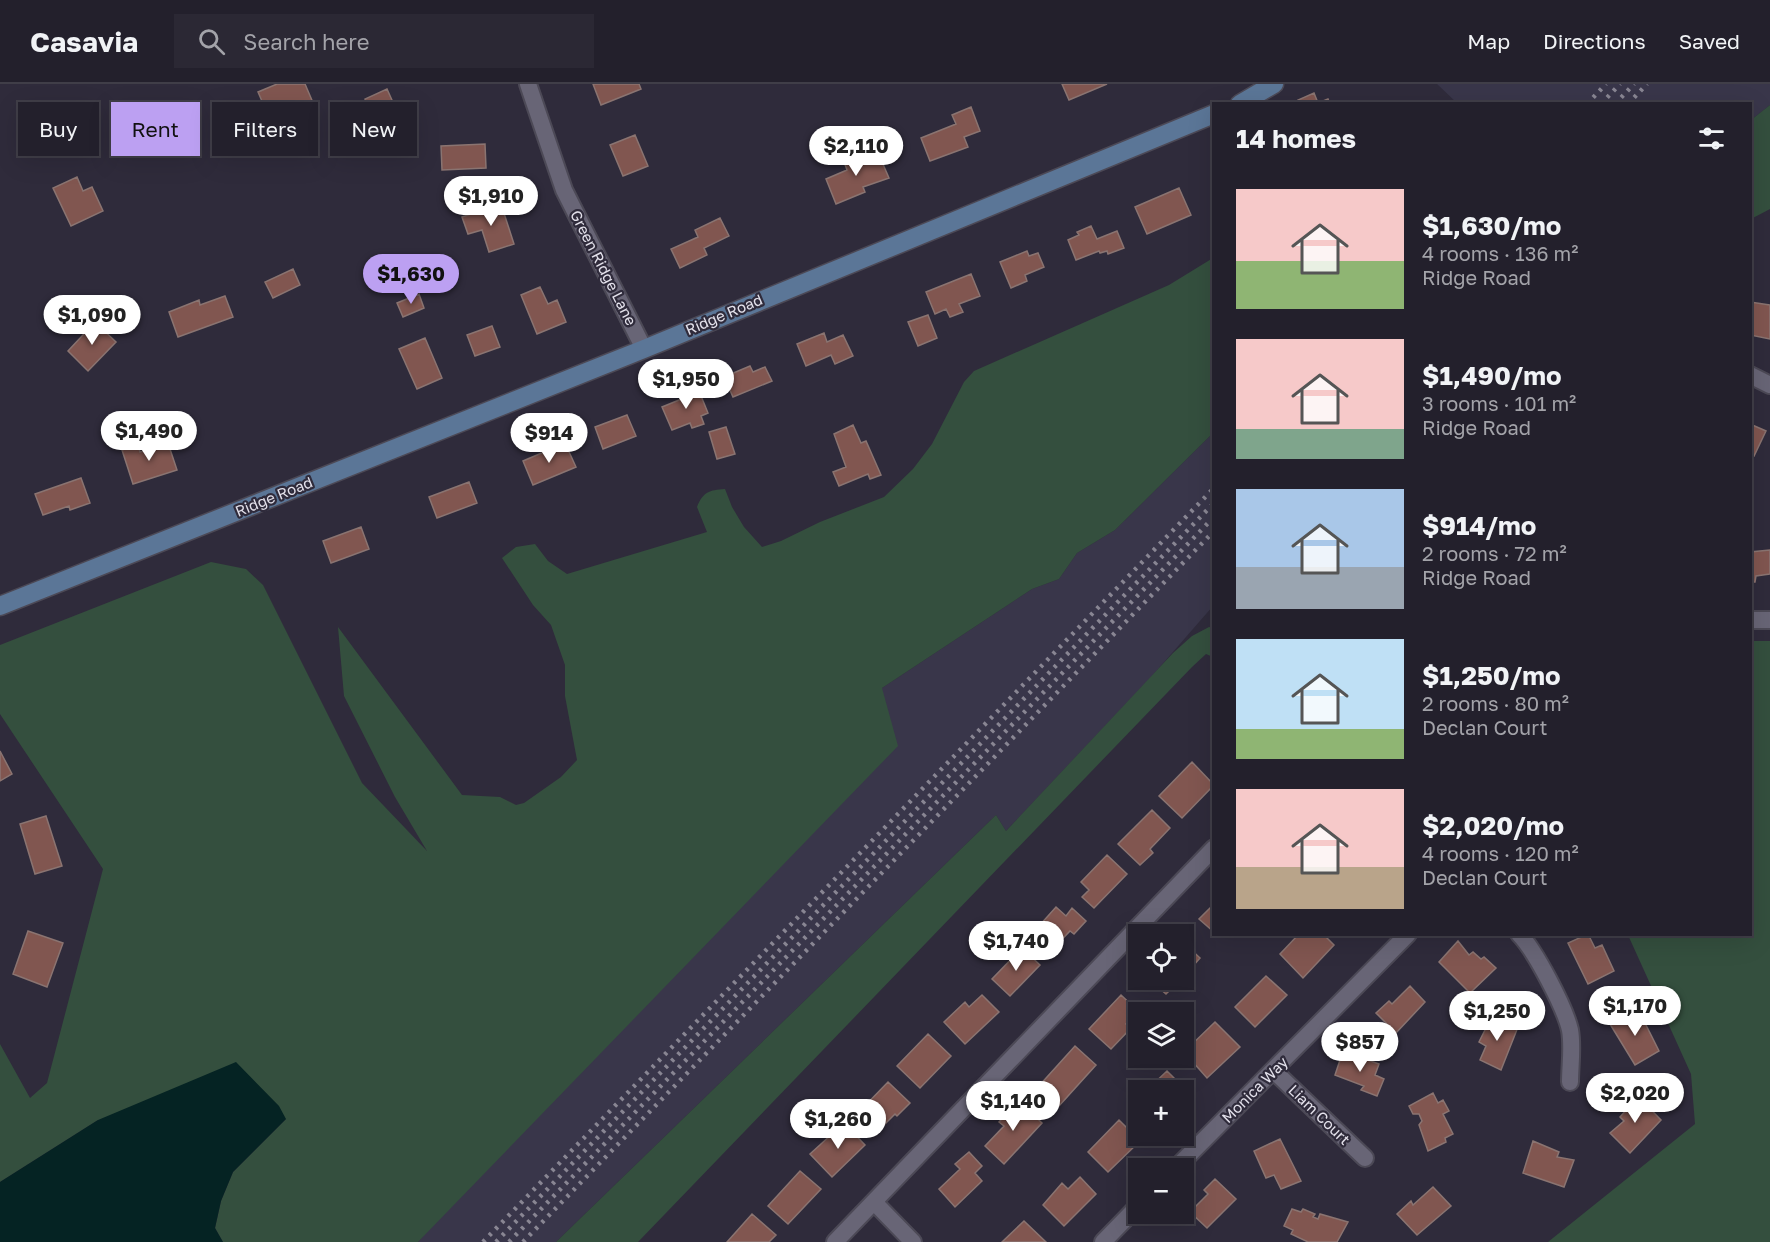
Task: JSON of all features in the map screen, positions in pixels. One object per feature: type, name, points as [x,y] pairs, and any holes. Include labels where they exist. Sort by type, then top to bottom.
[{"type":"street","name":"Green Ridge Lane","points":[[528,84],[564,190],[644,349]]},
{"type":"street","points":[[1243,102],[1274,84]]},
{"type":"street","name":"Ridge Road","points":[[0,606],[644,349],[1212,115]]},
{"type":"street","points":[[1752,376],[1770,384]]},
{"type":"street","points":[[1752,620],[1770,620]]},
{"type":"street","points":[[835,1242],[1212,850]]},
{"type":"street","name":"Monica Way","points":[[1186,1158],[1406,936]]},
{"type":"street","points":[[1520,936],[1534,954],[1568,1023],[1571,1037],[1570,1082]]},
{"type":"street","name":"Liam Court","points":[[1274,1071],[1365,1158]]},
{"type":"street","points":[[874,1202],[913,1242]]},
{"type":"street","points":[[1103,1242],[1128,1216]]},
{"type":"shaded area","points":[[1437,84],[1770,84],[1770,105],[1752,119],[1752,102],[1456,102]]},
{"type":"shaded area","points":[[1770,105],[1770,209],[1752,218],[1752,119]]},
{"type":"shaded area","points":[[1212,259],[1212,434],[1115,530],[1077,553],[1059,579],[1032,589],[882,688],[898,746],[418,1242],[223,1242],[215,1228],[221,1201],[233,1172],[286,1119],[98,1120],[0,1182],[0,1044],[30,1098],[47,1083],[103,869],[0,714],[0,645],[211,562],[246,569],[263,585],[362,783],[427,851],[395,797],[344,696],[338,627],[462,795],[500,797],[516,805],[524,803],[561,777],[577,760],[565,696],[565,665],[551,625],[533,605],[502,558],[516,547],[535,544],[548,561],[567,574],[707,532],[697,507],[707,493],[725,489],[744,527],[762,547],[781,541],[820,522],[884,497],[913,469],[932,444],[964,382],[974,371],[1169,285]]},
{"type":"shaded area","points":[[1212,434],[1212,607],[1152,676],[1006,831],[996,815],[556,1242],[418,1242],[882,688],[1032,589],[1059,579],[1077,553],[1115,530]]},
{"type":"shaded area","points":[[1209,627],[1212,628],[1212,657],[1206,654],[1192,667],[638,1242],[556,1242],[996,815],[1006,831],[1173,653],[1192,636]]},
{"type":"shaded area","points":[[1752,641],[1770,641],[1770,1242],[1548,1242],[1695,1124],[1691,1074],[1628,936],[1752,936]]},
{"type":"shaded area","points":[[236,1062],[279,1106],[286,1119],[233,1172],[221,1201],[215,1228],[223,1242],[0,1242],[0,1182],[98,1120]]},
{"type":"building","points":[[277,84],[305,84],[313,102],[262,102],[258,92]]},
{"type":"building","points":[[593,84],[639,84],[641,89],[601,105]]},
{"type":"building","points":[[1062,84],[1107,84],[1069,100]]},
{"type":"building","points":[[387,89],[393,102],[366,102],[365,99]]},
{"type":"building","points":[[1314,93],[1318,102],[1299,102],[1298,100]]},
{"type":"building","points":[[971,107],[980,131],[964,137],[968,147],[930,161],[921,138],[956,124],[952,115]]},
{"type":"building","points":[[635,135],[648,166],[623,176],[610,145]]},
{"type":"building","points":[[485,144],[486,168],[442,170],[441,146]]},
{"type":"building","points":[[860,152],[864,161],[879,155],[889,178],[863,187],[865,192],[836,204],[826,179],[847,170],[843,159]]},
{"type":"building","points":[[77,177],[83,191],[92,187],[103,211],[71,226],[53,188]]},
{"type":"building","points":[[1179,188],[1191,215],[1147,234],[1135,207]]},
{"type":"building","points":[[501,204],[514,244],[489,252],[482,230],[468,234],[462,217]]},
{"type":"building","points":[[720,218],[729,236],[704,248],[707,255],[680,268],[671,249],[698,237],[695,230]]},
{"type":"building","points":[[1091,226],[1097,239],[1117,231],[1124,248],[1108,254],[1107,251],[1100,253],[1099,251],[1076,260],[1068,240],[1079,235],[1077,232]]},
{"type":"building","points":[[1027,251],[1029,256],[1038,253],[1044,267],[1025,275],[1027,281],[1011,288],[1000,262]]},
{"type":"building","points":[[293,269],[300,285],[273,298],[265,282]]},
{"type":"building","points":[[971,274],[980,296],[959,304],[963,312],[950,317],[946,309],[935,314],[926,292]]},
{"type":"building","points":[[540,287],[548,304],[557,300],[566,322],[537,334],[521,295]]},
{"type":"building","points":[[419,294],[424,308],[403,317],[397,303]]},
{"type":"building","points":[[225,296],[233,317],[178,337],[169,312],[199,300],[200,305]]},
{"type":"building","points":[[1752,302],[1770,305],[1770,339],[1752,335]]},
{"type":"building","points":[[928,315],[937,338],[918,346],[908,322]]},
{"type":"building","points":[[95,322],[116,342],[88,371],[68,351]]},
{"type":"building","points":[[492,326],[500,347],[475,356],[467,335]]},
{"type":"building","points":[[824,333],[827,342],[843,335],[853,356],[835,364],[831,355],[806,366],[797,344]]},
{"type":"building","points":[[425,338],[442,378],[417,389],[399,349]]},
{"type":"building","points":[[750,366],[753,372],[765,367],[772,381],[733,397],[724,377]]},
{"type":"building","points":[[697,386],[708,413],[701,416],[704,424],[692,428],[690,423],[672,430],[662,407],[684,398],[682,392]]},
{"type":"building","points":[[627,415],[636,436],[603,449],[595,427]]},
{"type":"building","points":[[853,425],[861,443],[866,441],[881,475],[870,479],[868,474],[839,486],[833,472],[846,467],[834,434]]},
{"type":"building","points":[[1752,425],[1766,431],[1754,456],[1752,456]]},
{"type":"building","points":[[726,427],[735,454],[717,459],[709,432]]},
{"type":"building","points":[[168,443],[177,470],[133,484],[122,450],[138,445],[140,452]]},
{"type":"building","points":[[565,443],[576,467],[533,485],[523,461]]},
{"type":"building","points":[[81,478],[90,503],[70,510],[69,506],[43,515],[35,494]]},
{"type":"building","points":[[469,482],[477,503],[437,518],[429,497]]},
{"type":"building","points":[[361,527],[369,549],[331,563],[323,541]]},
{"type":"building","points":[[1770,550],[1770,574],[1756,576],[1755,582],[1752,582],[1752,552]]},
{"type":"building","points":[[0,751],[12,774],[0,781]]},
{"type":"building","points":[[1192,762],[1212,783],[1212,787],[1182,818],[1159,796]]},
{"type":"building","points":[[1152,810],[1170,828],[1150,849],[1153,853],[1140,865],[1118,844]]},
{"type":"building","points":[[46,816],[62,866],[35,874],[20,824]]},
{"type":"building","points":[[1107,855],[1127,874],[1094,908],[1082,897],[1089,890],[1081,882]]},
{"type":"building","points":[[1212,906],[1212,930],[1199,919]]},
{"type":"building","points":[[1056,907],[1066,916],[1072,908],[1086,921],[1074,934],[1070,931],[1050,952],[1031,935]]},
{"type":"building","points":[[28,931],[63,943],[47,987],[13,974]]},
{"type":"building","points":[[1297,936],[1325,936],[1334,945],[1303,978],[1280,954]]},
{"type":"building","points":[[1589,936],[1595,948],[1602,945],[1614,971],[1588,984],[1568,943]]},
{"type":"building","points":[[1458,941],[1469,955],[1473,952],[1481,959],[1484,957],[1496,968],[1470,993],[1439,962]]},
{"type":"building","points":[[1022,948],[1040,965],[1010,996],[992,979]]},
{"type":"building","points":[[1194,952],[1200,958],[1194,965]]},
{"type":"building","points":[[1266,976],[1287,995],[1255,1027],[1235,1007]]},
{"type":"building","points":[[1410,986],[1425,1002],[1396,1033],[1376,1013],[1389,1001],[1392,1004]]},
{"type":"building","points":[[982,995],[999,1012],[965,1044],[944,1022],[965,1002],[969,1007]]},
{"type":"building","points":[[1121,995],[1128,1002],[1126,1024],[1128,1031],[1111,1049],[1089,1029]]},
{"type":"building","points":[[1639,1011],[1659,1051],[1635,1065],[1610,1024]]},
{"type":"building","points":[[1492,1016],[1518,1027],[1501,1070],[1480,1060],[1486,1046],[1479,1042]]},
{"type":"building","points":[[1215,1022],[1240,1047],[1207,1078],[1194,1063],[1194,1042]]},
{"type":"building","points":[[928,1034],[951,1056],[920,1088],[897,1066]]},
{"type":"building","points":[[1075,1046],[1096,1065],[1059,1106],[1038,1087]]},
{"type":"building","points":[[1343,1051],[1379,1064],[1375,1075],[1384,1079],[1377,1096],[1361,1090],[1364,1086],[1335,1075]]},
{"type":"building","points":[[1167,1071],[1176,1080],[1158,1080]]},
{"type":"building","points":[[888,1082],[910,1103],[877,1132],[857,1114]]},
{"type":"building","points":[[1433,1093],[1438,1103],[1443,1100],[1449,1111],[1443,1114],[1453,1134],[1445,1138],[1446,1142],[1428,1151],[1419,1125],[1422,1121],[1419,1114],[1413,1114],[1409,1106]]},
{"type":"building","points":[[1637,1095],[1661,1120],[1630,1153],[1610,1133],[1624,1121],[1620,1117],[1628,1108],[1634,1111],[1627,1105]]},
{"type":"building","points":[[1019,1101],[1042,1123],[1004,1164],[985,1146],[1004,1126],[999,1122]]},
{"type":"building","points":[[1119,1120],[1128,1129],[1128,1146],[1135,1146],[1108,1172],[1088,1152]]},
{"type":"building","points":[[844,1123],[865,1145],[832,1177],[810,1154]]},
{"type":"building","points":[[1280,1139],[1301,1181],[1281,1189],[1274,1175],[1266,1178],[1254,1151]]},
{"type":"building","points":[[1533,1141],[1559,1152],[1557,1157],[1574,1160],[1564,1187],[1523,1173]]},
{"type":"building","points":[[969,1152],[982,1166],[975,1173],[982,1181],[955,1207],[939,1189],[960,1169],[955,1164]]},
{"type":"building","points":[[800,1171],[821,1189],[788,1224],[768,1206]]},
{"type":"building","points":[[1080,1177],[1096,1194],[1064,1226],[1043,1205],[1062,1183],[1068,1189]]},
{"type":"building","points":[[1215,1179],[1236,1199],[1207,1228],[1194,1216],[1194,1208],[1208,1194],[1204,1190]]},
{"type":"building","points":[[1433,1187],[1451,1206],[1417,1235],[1397,1214],[1411,1201],[1413,1205]]},
{"type":"building","points":[[1292,1209],[1301,1212],[1303,1209],[1315,1214],[1313,1217],[1318,1219],[1320,1214],[1348,1222],[1337,1242],[1308,1242],[1291,1234],[1293,1230],[1284,1226]]},
{"type":"building","points":[[752,1214],[776,1235],[769,1242],[727,1242]]},
{"type":"building","points":[[1024,1221],[1046,1242],[1002,1242]]},
{"type":"railway","points":[[1589,102],[1606,84]]},
{"type":"railway","points":[[1603,102],[1620,84]]},
{"type":"railway","points":[[1617,102],[1634,84]]},
{"type":"railway","points":[[1630,102],[1647,84]]},
{"type":"railway","points":[[483,1242],[1212,490]]},
{"type":"railway","points":[[496,1242],[1212,505]]},
{"type":"railway","points":[[509,1242],[1212,519]]},
{"type":"railway","points":[[523,1242],[1212,533]]}]
